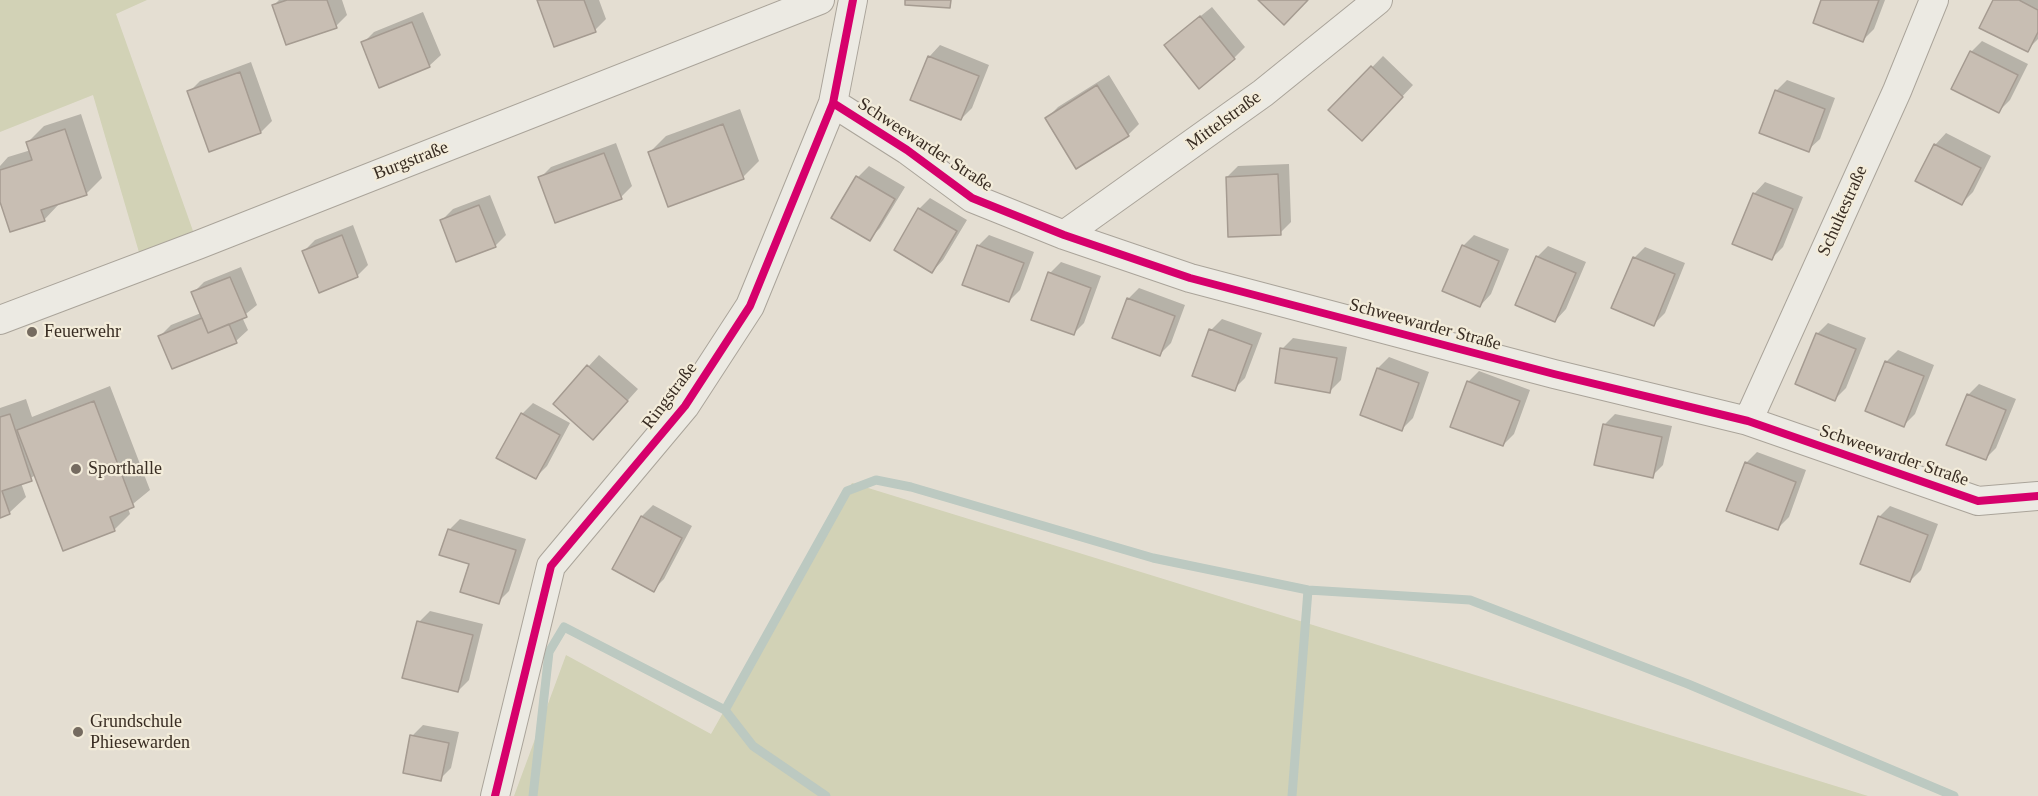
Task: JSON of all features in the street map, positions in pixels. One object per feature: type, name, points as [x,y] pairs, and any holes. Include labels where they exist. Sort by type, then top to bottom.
[{"type":"street","name":"Burgstraße","points":[[0,320],[198,245],[820,0]]},
{"type":"street","name":"Ringstraße","points":[[495,796],[551,566],[685,406],[750,306],[833,103],[853,0]]},
{"type":"street","name":"Mittelstraße","points":[[1064,235],[1263,93],[1378,0]]},
{"type":"street","name":"Schultestraße","points":[[1748,421],[1897,91],[1934,0]]},
{"type":"street","name":"Schweewarder Straße","points":[[833,103],[907,150],[972,198],[1064,235],[1190,278],[1554,374],[1748,421],[1978,501],[2038,496]]},
{"type":"green space","points":[[0,0],[147,0],[116,14],[198,245],[143,266],[93,95],[0,132]]},
{"type":"green space","points":[[852,483],[1868,796],[514,796],[566,655],[711,734]]},
{"type":"building","points":[[287,0],[327,0],[337,28],[286,45],[272,5]]},
{"type":"building","points":[[537,0],[584,0],[596,32],[554,47]]},
{"type":"building","points":[[905,0],[951,0],[950,8],[905,5]]},
{"type":"building","points":[[1258,0],[1308,0],[1284,25]]},
{"type":"building","points":[[1821,0],[1879,0],[1863,42],[1813,23]]},
{"type":"building","points":[[1993,0],[2019,0],[2038,10],[2038,32],[2028,52],[1979,28]]},
{"type":"building","points":[[1200,16],[1235,59],[1199,89],[1164,45]]},
{"type":"building","points":[[412,22],[430,67],[379,88],[361,42]]},
{"type":"building","points":[[1970,51],[2018,75],[1999,113],[1951,89]]},
{"type":"building","points":[[928,56],[979,76],[961,120],[910,100]]},
{"type":"building","points":[[1371,66],[1403,97],[1362,141],[1328,110]]},
{"type":"building","points":[[240,72],[261,133],[209,152],[187,91]]},
{"type":"building","points":[[1097,85],[1129,136],[1076,169],[1045,118]]},
{"type":"building","points":[[1775,90],[1825,109],[1809,152],[1759,133]]},
{"type":"building","points":[[723,124],[744,179],[668,207],[648,152]]},
{"type":"building","points":[[65,129],[87,195],[41,210],[45,221],[10,232],[0,202],[0,170],[32,160],[26,142]]},
{"type":"building","points":[[1934,144],[1981,168],[1962,205],[1915,181]]},
{"type":"building","points":[[604,153],[622,199],[555,223],[538,177]]},
{"type":"building","points":[[1278,174],[1281,235],[1228,237],[1226,177]]},
{"type":"building","points":[[856,176],[895,199],[870,241],[831,218]]},
{"type":"building","points":[[1753,193],[1793,209],[1772,260],[1732,244]]},
{"type":"building","points":[[479,205],[496,247],[456,262],[440,220]]},
{"type":"building","points":[[918,208],[957,231],[932,273],[894,250]]},
{"type":"building","points":[[342,235],[358,277],[319,293],[302,251]]},
{"type":"building","points":[[977,245],[1024,263],[1009,302],[962,285]]},
{"type":"building","points":[[1462,245],[1499,261],[1480,307],[1442,291]]},
{"type":"building","points":[[1536,256],[1576,273],[1555,322],[1515,305]]},
{"type":"building","points":[[1633,257],[1675,274],[1654,326],[1611,308]]},
{"type":"building","points":[[1048,272],[1091,288],[1074,335],[1031,320]]},
{"type":"building","points":[[230,277],[247,317],[208,333],[191,292]]},
{"type":"building","points":[[1127,298],[1175,316],[1160,356],[1112,338]]},
{"type":"building","points":[[202,318],[208,333],[229,324],[237,343],[172,369],[158,336]]},
{"type":"building","points":[[1209,329],[1252,345],[1235,391],[1192,376]]},
{"type":"building","points":[[1816,333],[1856,349],[1835,401],[1795,384]]},
{"type":"building","points":[[1280,348],[1337,358],[1330,393],[1275,383]]},
{"type":"building","points":[[1885,361],[1924,376],[1904,427],[1865,411]]},
{"type":"building","points":[[587,365],[628,401],[593,440],[553,404]]},
{"type":"building","points":[[1377,368],[1419,383],[1402,431],[1360,415]]},
{"type":"building","points":[[1467,381],[1520,401],[1503,446],[1450,427]]},
{"type":"building","points":[[1967,394],[2006,410],[1986,460],[1946,445]]},
{"type":"building","name":"Sporthalle","points":[[94,401],[134,507],[110,517],[115,531],[63,551],[17,430]]},
{"type":"building","points":[[521,413],[560,435],[536,479],[496,458]]},
{"type":"building","points":[[10,414],[32,481],[2,491],[10,514],[0,518],[0,417]]},
{"type":"building","points":[[1603,424],[1662,437],[1653,478],[1594,465]]},
{"type":"building","points":[[1745,462],[1796,482],[1778,530],[1726,511]]},
{"type":"building","points":[[641,516],[682,538],[654,592],[612,569]]},
{"type":"building","points":[[1878,516],[1928,535],[1910,582],[1860,564]]},
{"type":"building","points":[[448,529],[516,550],[499,604],[460,592],[469,564],[439,555]]},
{"type":"building","points":[[417,621],[473,635],[458,692],[402,678]]},
{"type":"building","points":[[410,735],[449,743],[441,781],[403,773]]},
{"type":"waterway","points":[[826,796],[753,746],[725,710],[847,491],[876,480],[911,487],[1153,558],[1308,590],[1470,600],[1688,684],[1954,796]]},
{"type":"waterway","points":[[1292,796],[1308,590]]},
{"type":"waterway","points":[[533,796],[549,652],[564,627],[725,710]]},
{"type":"cycle path","points":[[495,796],[551,566],[685,406],[750,306],[833,103],[853,0]]},
{"type":"cycle path","points":[[833,103],[907,150],[972,198],[1064,235],[1190,278],[1554,374],[1748,421],[1978,501],[2038,496]]},
{"type":"place","name":"Feuerwehr","points":[[32,332]]},
{"type":"place","name":"Sporthalle","points":[[76,469]]},
{"type":"place","name":"Grundschule Phiesewarden","points":[[78,732]]}]
